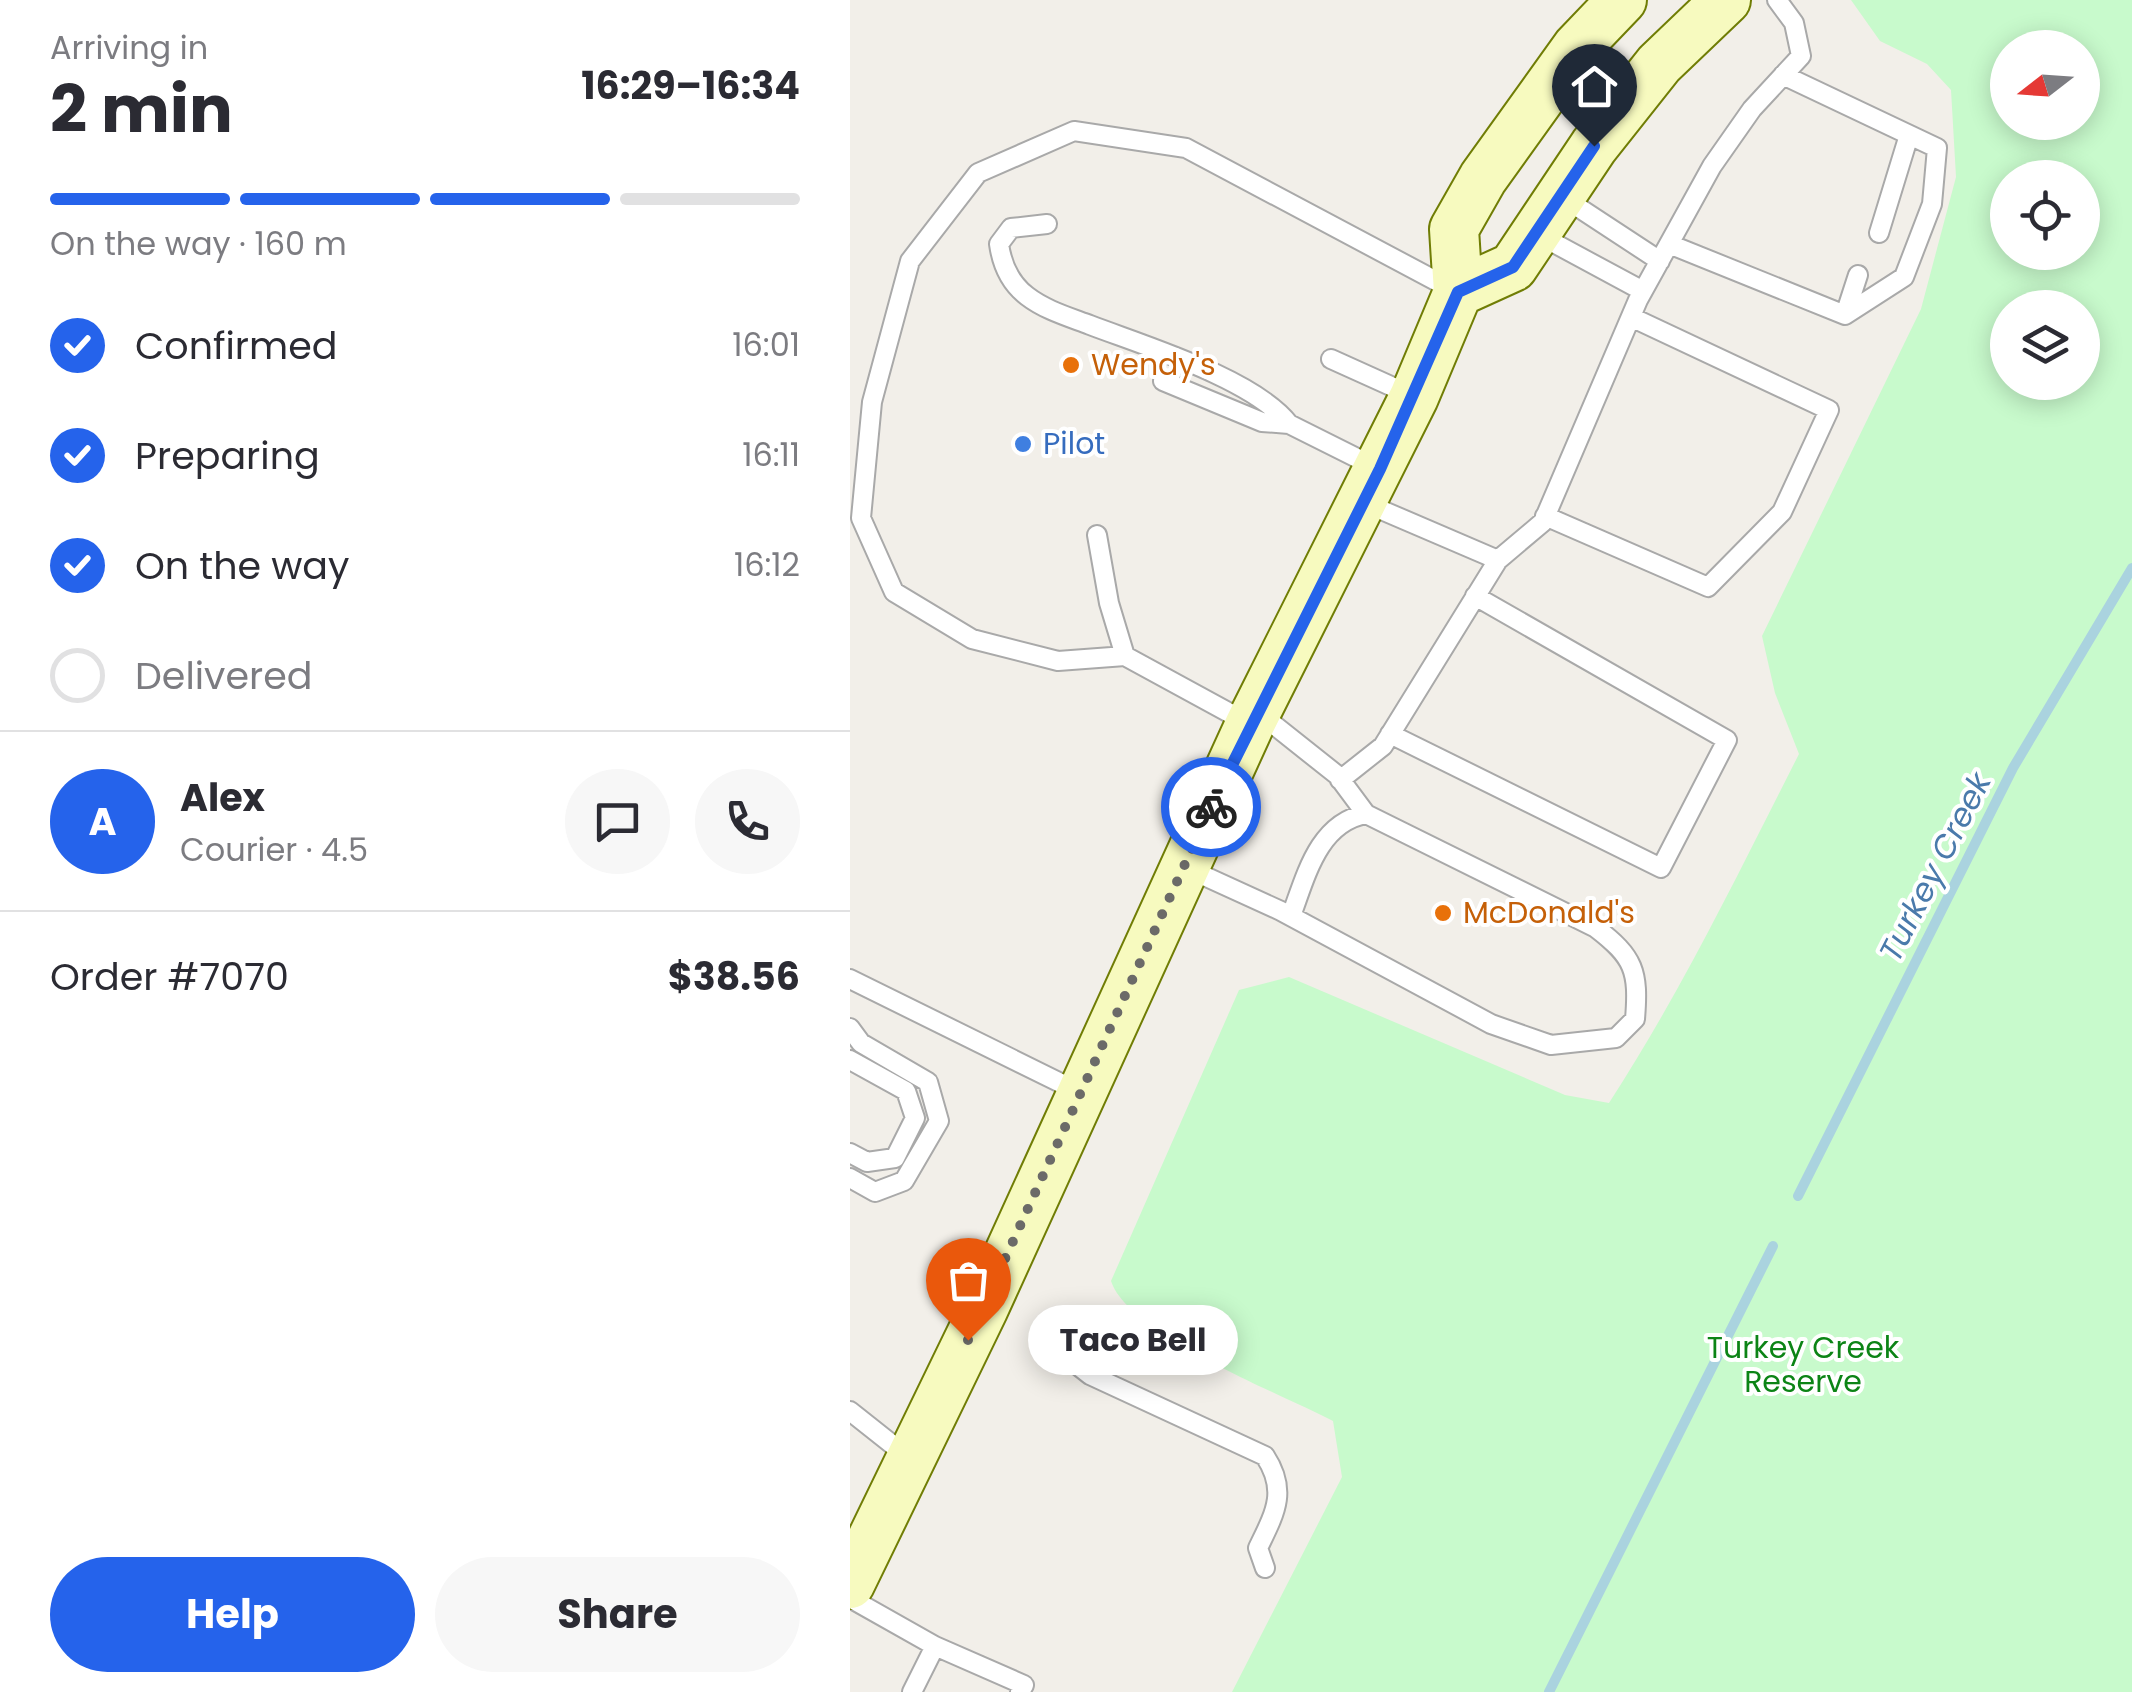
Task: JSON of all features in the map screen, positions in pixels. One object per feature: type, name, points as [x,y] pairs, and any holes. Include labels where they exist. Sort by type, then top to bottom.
[{"type":"main road","points":[[850,1584],[983,1310],[1253,718],[1414,396],[1458,292],[1454,230],[1484,178],[1577,47],[1622,0]]},
{"type":"main road","points":[[1458,292],[1513,267],[1547,214],[1659,64],[1726,0]]},
{"type":"lane","points":[[1340,780],[1384,746],[1498,560],[1545,516],[1643,291],[1712,166],[1752,109],[1800,56],[1794,22],[1777,0]]},
{"type":"lane","points":[[1783,75],[1938,148],[1932,204],[1904,277],[1845,315]]},
{"type":"lane","points":[[1184,866],[1291,916],[1492,1024],[1551,1045],[1616,1038],[1636,1020],[1638,988],[1628,952],[1596,928],[1366,814],[1340,780],[1253,718],[1125,656],[1058,661],[972,640],[894,592],[862,518],[872,402],[910,261],[978,173],[1074,131],[1186,148],[1458,292]]},
{"type":"lane","points":[[1879,233],[1910,135]]},
{"type":"lane","points":[[1547,214],[1845,315]]},
{"type":"lane","points":[[1547,214],[1643,291]]},
{"type":"lane","points":[[1047,224],[1011,228],[999,244],[1002,266],[1025,295],[1049,309],[1175,357],[1274,405],[1288,424],[1371,486],[1498,560]]},
{"type":"lane","points":[[1845,315],[1858,274]]},
{"type":"lane","points":[[1545,516],[1708,588],[1782,512],[1828,410],[1631,317]]},
{"type":"lane","points":[[1331,360],[1414,396]]},
{"type":"lane","points":[[1164,381],[1262,422],[1288,424]]},
{"type":"lane","points":[[1097,535],[1108,603],[1125,656]]},
{"type":"lane","points":[[1390,734],[1661,868],[1727,740],[1475,596]]},
{"type":"lane","points":[[1291,916],[1314,852],[1348,817],[1366,814]]},
{"type":"lane","points":[[850,979],[1081,1093]]},
{"type":"lane","points":[[850,1028],[861,1042],[928,1082],[940,1121],[904,1182],[875,1192],[850,1178]]},
{"type":"lane","points":[[850,1060],[906,1091],[916,1118],[894,1158],[867,1162],[850,1153]]},
{"type":"lane","points":[[1062,1353],[1090,1375],[1265,1456],[1280,1490],[1278,1507],[1258,1548],[1266,1568]]},
{"type":"lane","points":[[850,1411],[909,1457]]},
{"type":"lane","points":[[850,1598],[935,1646],[1024,1685],[1020,1692]]},
{"type":"lane","points":[[912,1692],[935,1646]]},
{"type":"green space","name":"Turkey Creek Reserve","points":[[1851,0],[2132,0],[2132,1692],[1232,1692],[1342,1477],[1333,1421],[1175,1341],[1123,1301],[1111,1281],[1239,990],[1289,977],[1565,1095],[1609,1103],[1709,931],[1799,754],[1775,693],[1762,636],[1921,309],[1956,177],[1951,90],[1927,64],[1880,41]]},
{"type":"waterway","name":"Turkey Creek","points":[[1798,1196],[2013,768],[2132,568]]},
{"type":"waterway","name":"Turkey Creek","points":[[1549,1692],[1773,1246]]},
{"type":"way so far","points":[[968,1340],[1211,807]]},
{"type":"place","name":"Wendy's","points":[[1071,365]]},
{"type":"place","name":"Pilot","points":[[1023,444]]},
{"type":"place","name":"McDonald's","points":[[1443,913]]},
{"type":"place","name":"Taco Bell","points":[[968,1340]]},
{"type":"route","points":[[1211,807],[1380,469],[1458,292],[1513,267],[1594,146]]}]
